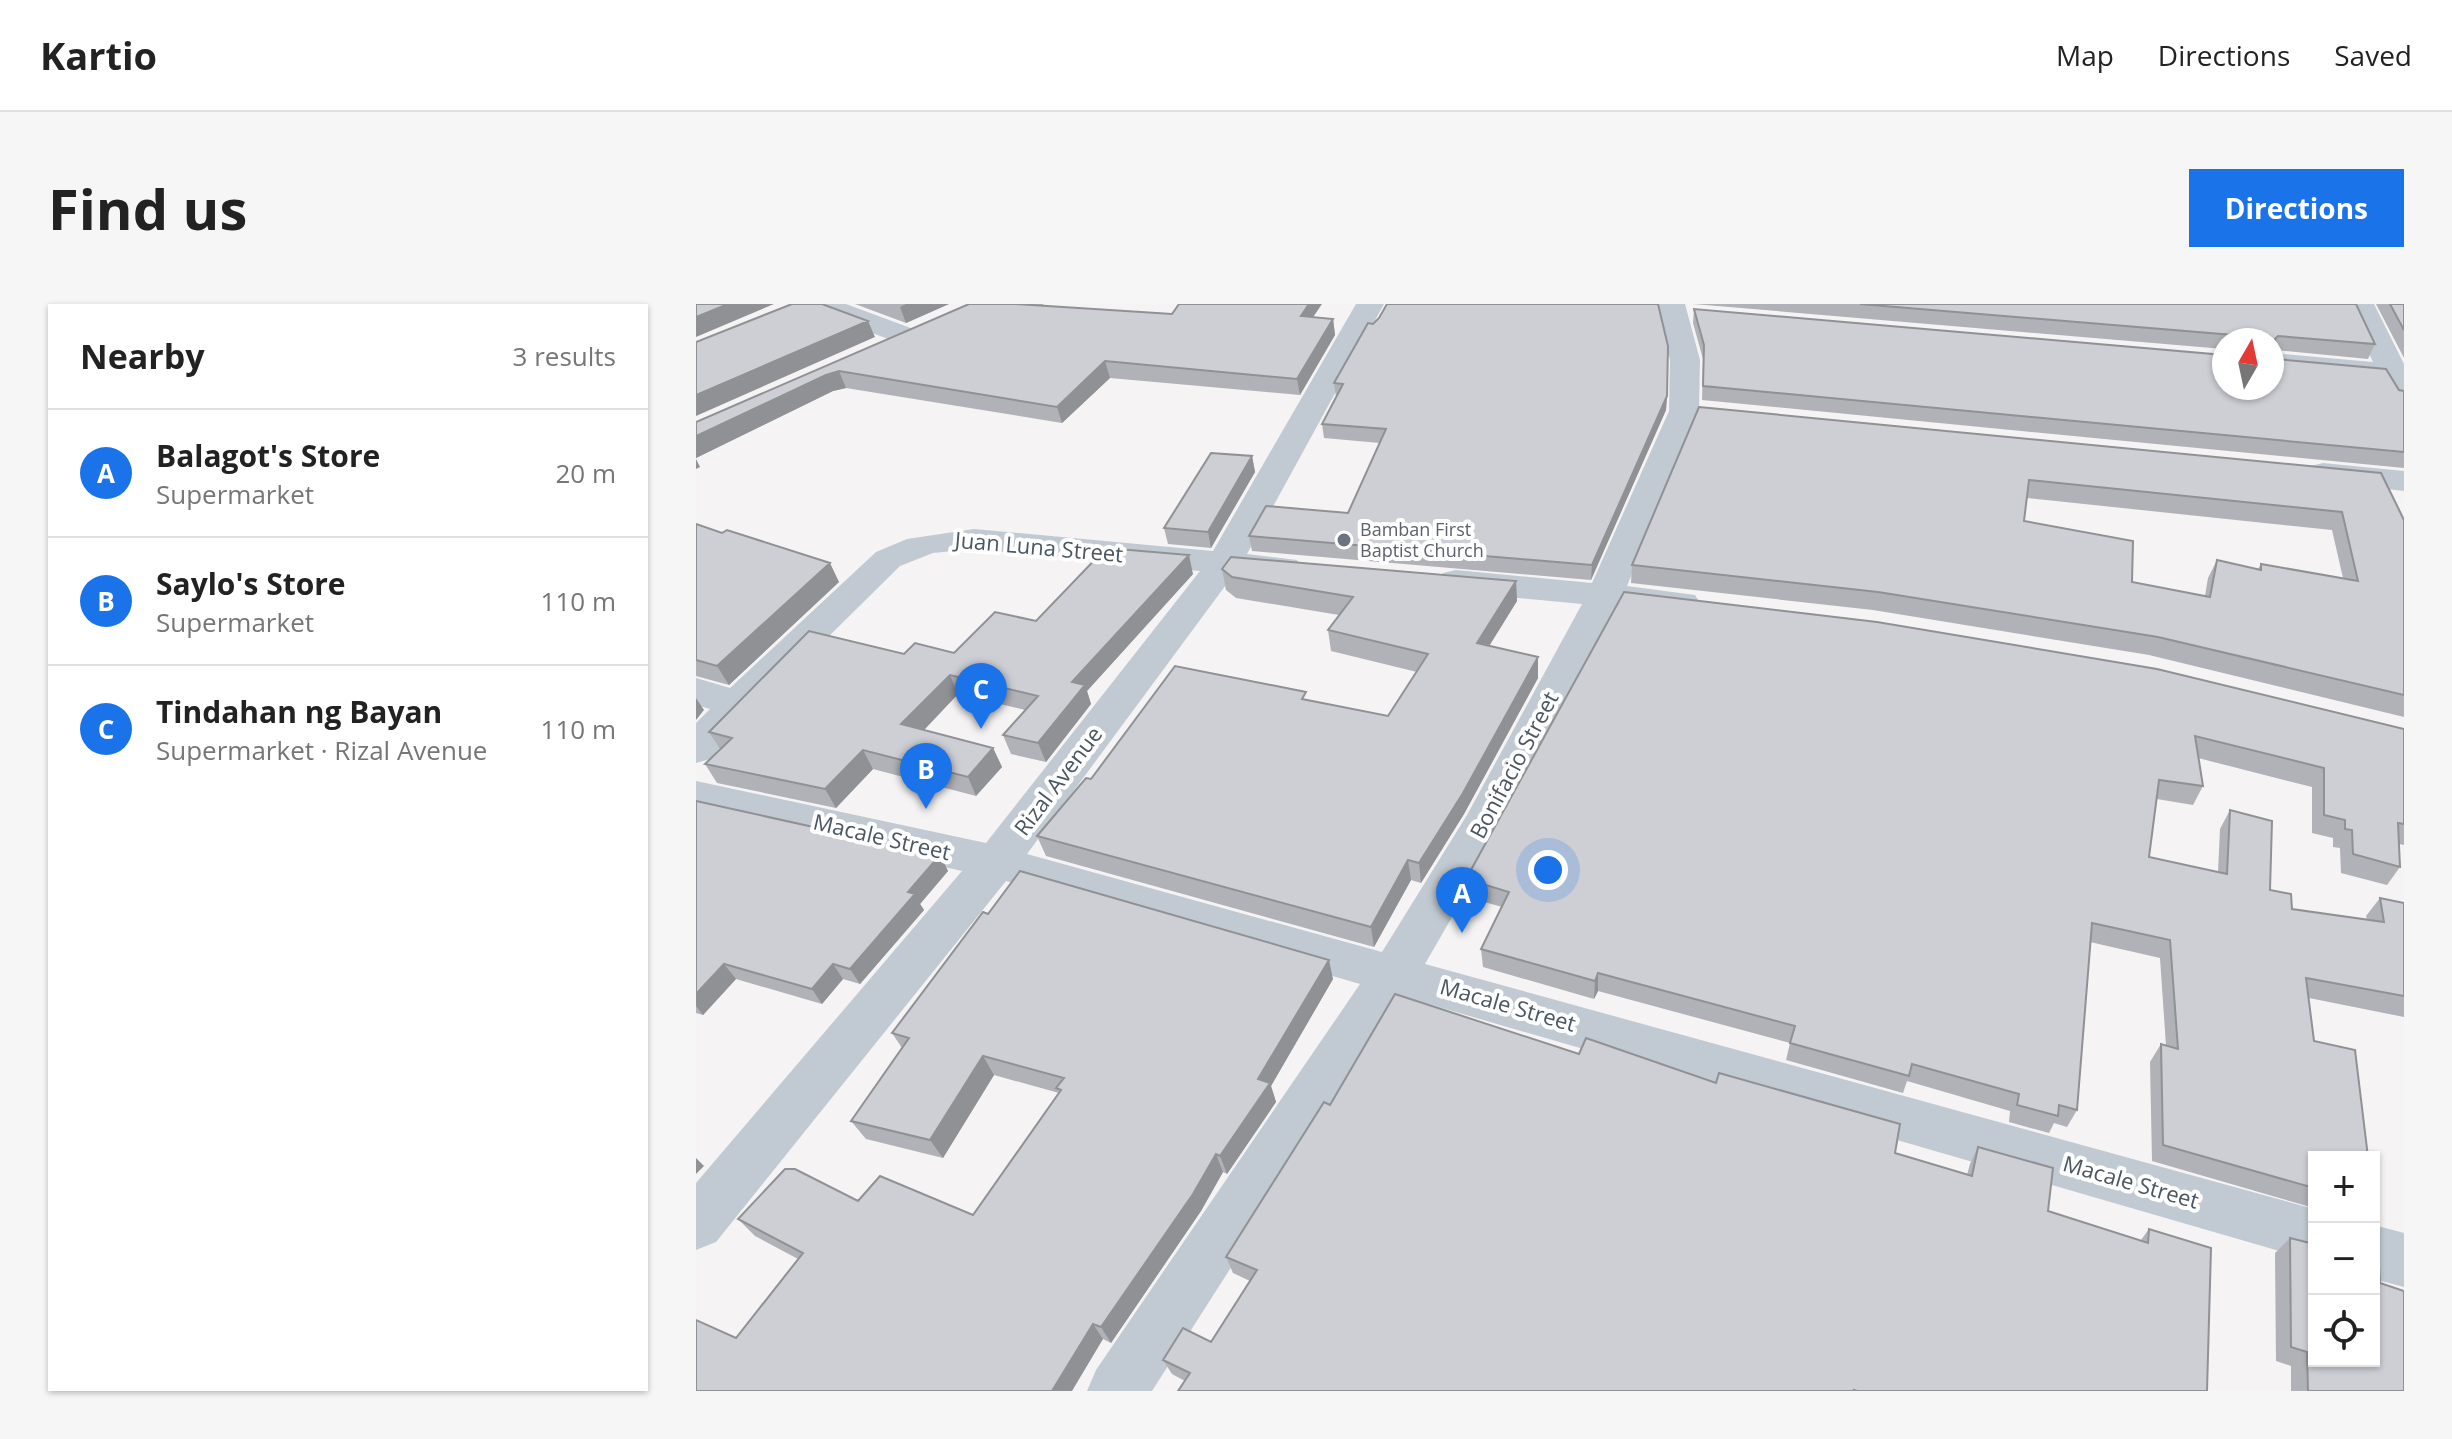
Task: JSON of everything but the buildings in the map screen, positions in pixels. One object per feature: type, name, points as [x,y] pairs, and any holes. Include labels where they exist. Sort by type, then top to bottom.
[{"type":"street","points":[[821,304],[918,331],[864,355]]},
{"type":"street","name":"Rizal Avenue","points":[[696,1224],[996,862],[1224,563],[1370,304]]},
{"type":"street","points":[[2360,304],[2400,381]]},
{"type":"street","name":"Bonifacio Street","points":[[1117,1391],[1395,972],[1484,823],[1605,595],[1655,485],[1699,413],[1685,360],[1685,310]]},
{"type":"street","points":[[2284,364],[2400,381]]},
{"type":"street","points":[[2294,470],[2404,481]]},
{"type":"street","name":"Juan Luna Street","points":[[696,749],[737,704],[888,559],[915,545],[941,539],[974,539],[1316,570]]},
{"type":"street","points":[[1422,578],[1715,607]]},
{"type":"street","points":[[696,691],[737,704]]},
{"type":"street","name":"Macale Street","points":[[696,796],[996,862],[1395,972],[2308,1233]]},
{"type":"street","points":[[2380,1254],[2404,1260]]},
{"type":"place","name":"Bamban First Baptist Church","points":[[1344,540]]},
{"type":"place","name":"Tindahan ng Bayan","points":[[981,729]]},
{"type":"place","name":"Saylo's Store","points":[[926,809]]},
{"type":"place","name":"Balagot's Store","points":[[1462,933]]}]
